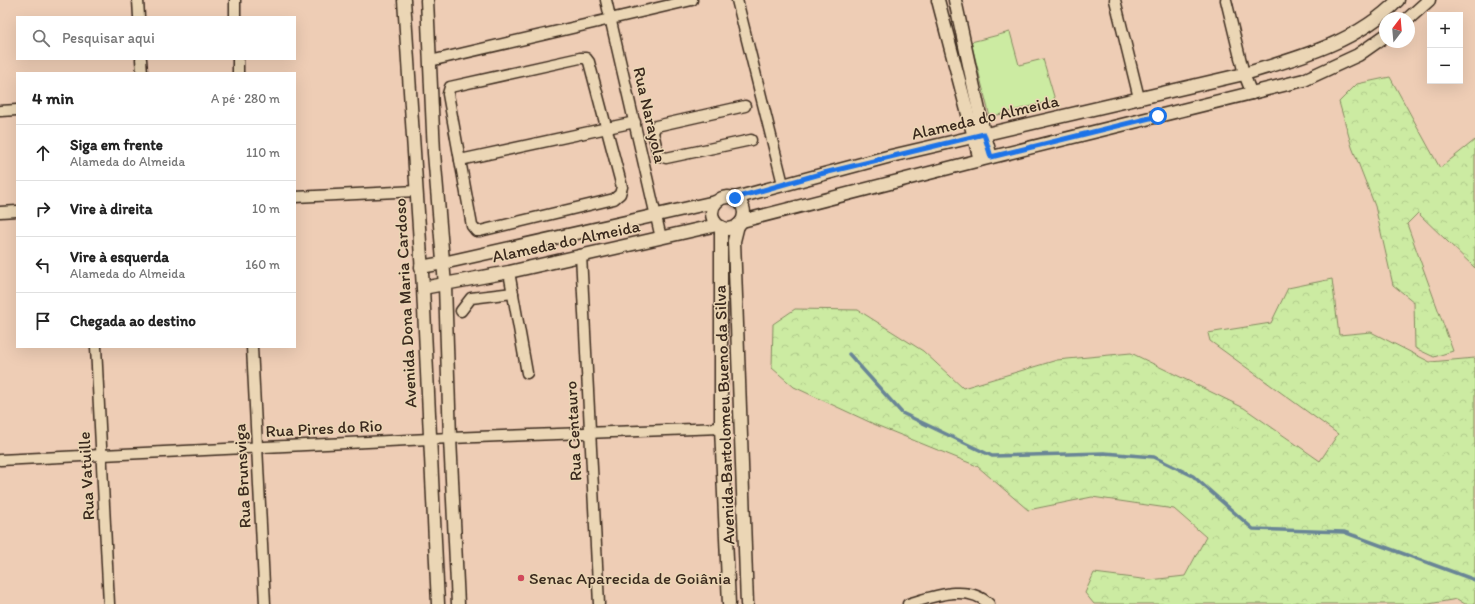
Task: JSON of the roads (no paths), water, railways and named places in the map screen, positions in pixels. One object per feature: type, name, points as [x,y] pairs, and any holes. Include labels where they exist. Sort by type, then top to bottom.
[{"type":"street","points":[[138,0],[139,16]]},
{"type":"street","points":[[234,0],[235,16]]},
{"type":"street","name":"Avenida Dona Maria Cardoso","points":[[404,0],[423,288],[438,604]]},
{"type":"street","points":[[427,0],[434,153],[445,285],[450,438],[458,604]]},
{"type":"street","name":"Rua Narayola","points":[[606,0],[661,238]]},
{"type":"street","points":[[430,61],[692,0]]},
{"type":"street","points":[[737,0],[783,184]]},
{"type":"street","points":[[938,0],[985,158]]},
{"type":"street","points":[[955,0],[979,136]]},
{"type":"street","points":[[1115,0],[1139,98]]},
{"type":"street","points":[[1226,0],[1244,74],[1252,94]]},
{"type":"street","name":"Alameda do Almeida","points":[[735,198],[783,184],[979,136],[1244,74],[1295,59],[1342,40],[1388,10],[1398,0]]},
{"type":"street","points":[[1415,13],[1429,0]]},
{"type":"street","points":[[740,223],[744,212],[742,204],[735,198],[724,196],[715,202],[711,209],[712,218],[719,226],[730,229],[740,223],[985,158],[1252,94],[1304,80],[1358,55],[1379,40]]},
{"type":"street","points":[[586,58],[589,62],[606,129],[622,187],[617,197],[480,231],[476,231],[472,226],[448,90],[452,85],[586,58]]},
{"type":"street","points":[[141,60],[142,72]]},
{"type":"street","points":[[238,60],[238,72]]},
{"type":"street","points":[[745,106],[656,126],[653,132],[658,155],[666,158],[751,140]]},
{"type":"street","points":[[0,111],[16,110]]},
{"type":"street","points":[[460,160],[635,122]]},
{"type":"street","points":[[641,147],[655,142]]},
{"type":"street","points":[[296,197],[417,191]]},
{"type":"street","name":"Alameda do Almeida","points":[[421,267],[443,264],[656,214],[715,202]]},
{"type":"street","points":[[0,212],[16,211]]},
{"type":"street","name":"Avenida Bartolomeu Bueno da Silva","points":[[740,223],[734,241],[747,604]]},
{"type":"street","name":"Alameda do Almeida","points":[[423,288],[509,272],[581,255],[719,226]]},
{"type":"street","name":"Avenida Bartolomeu Bueno da Silva","points":[[719,226],[721,428],[729,604]]},
{"type":"street","name":"Rua Centauro","points":[[581,255],[599,604]]},
{"type":"street","points":[[509,272],[527,373]]},
{"type":"street","points":[[461,311],[471,298],[513,293]]},
{"type":"street","name":"Rua Vatuille","points":[[96,348],[108,604]]},
{"type":"street","name":"Rua Brunsviga","points":[[252,348],[265,604]]},
{"type":"street","name":"Rua Pires do Rio","points":[[0,460],[429,438],[721,428]]},
{"type":"street","points":[[908,604],[945,594],[960,593],[973,595],[984,599],[989,604]]},
{"type":"waterway","points":[[849,354],[902,413],[992,456],[1104,453],[1154,457],[1193,476],[1253,529],[1344,532],[1475,580]]},
{"type":"place","name":"Senac Aparecida de Goiânia","points":[[521,578]]}]
